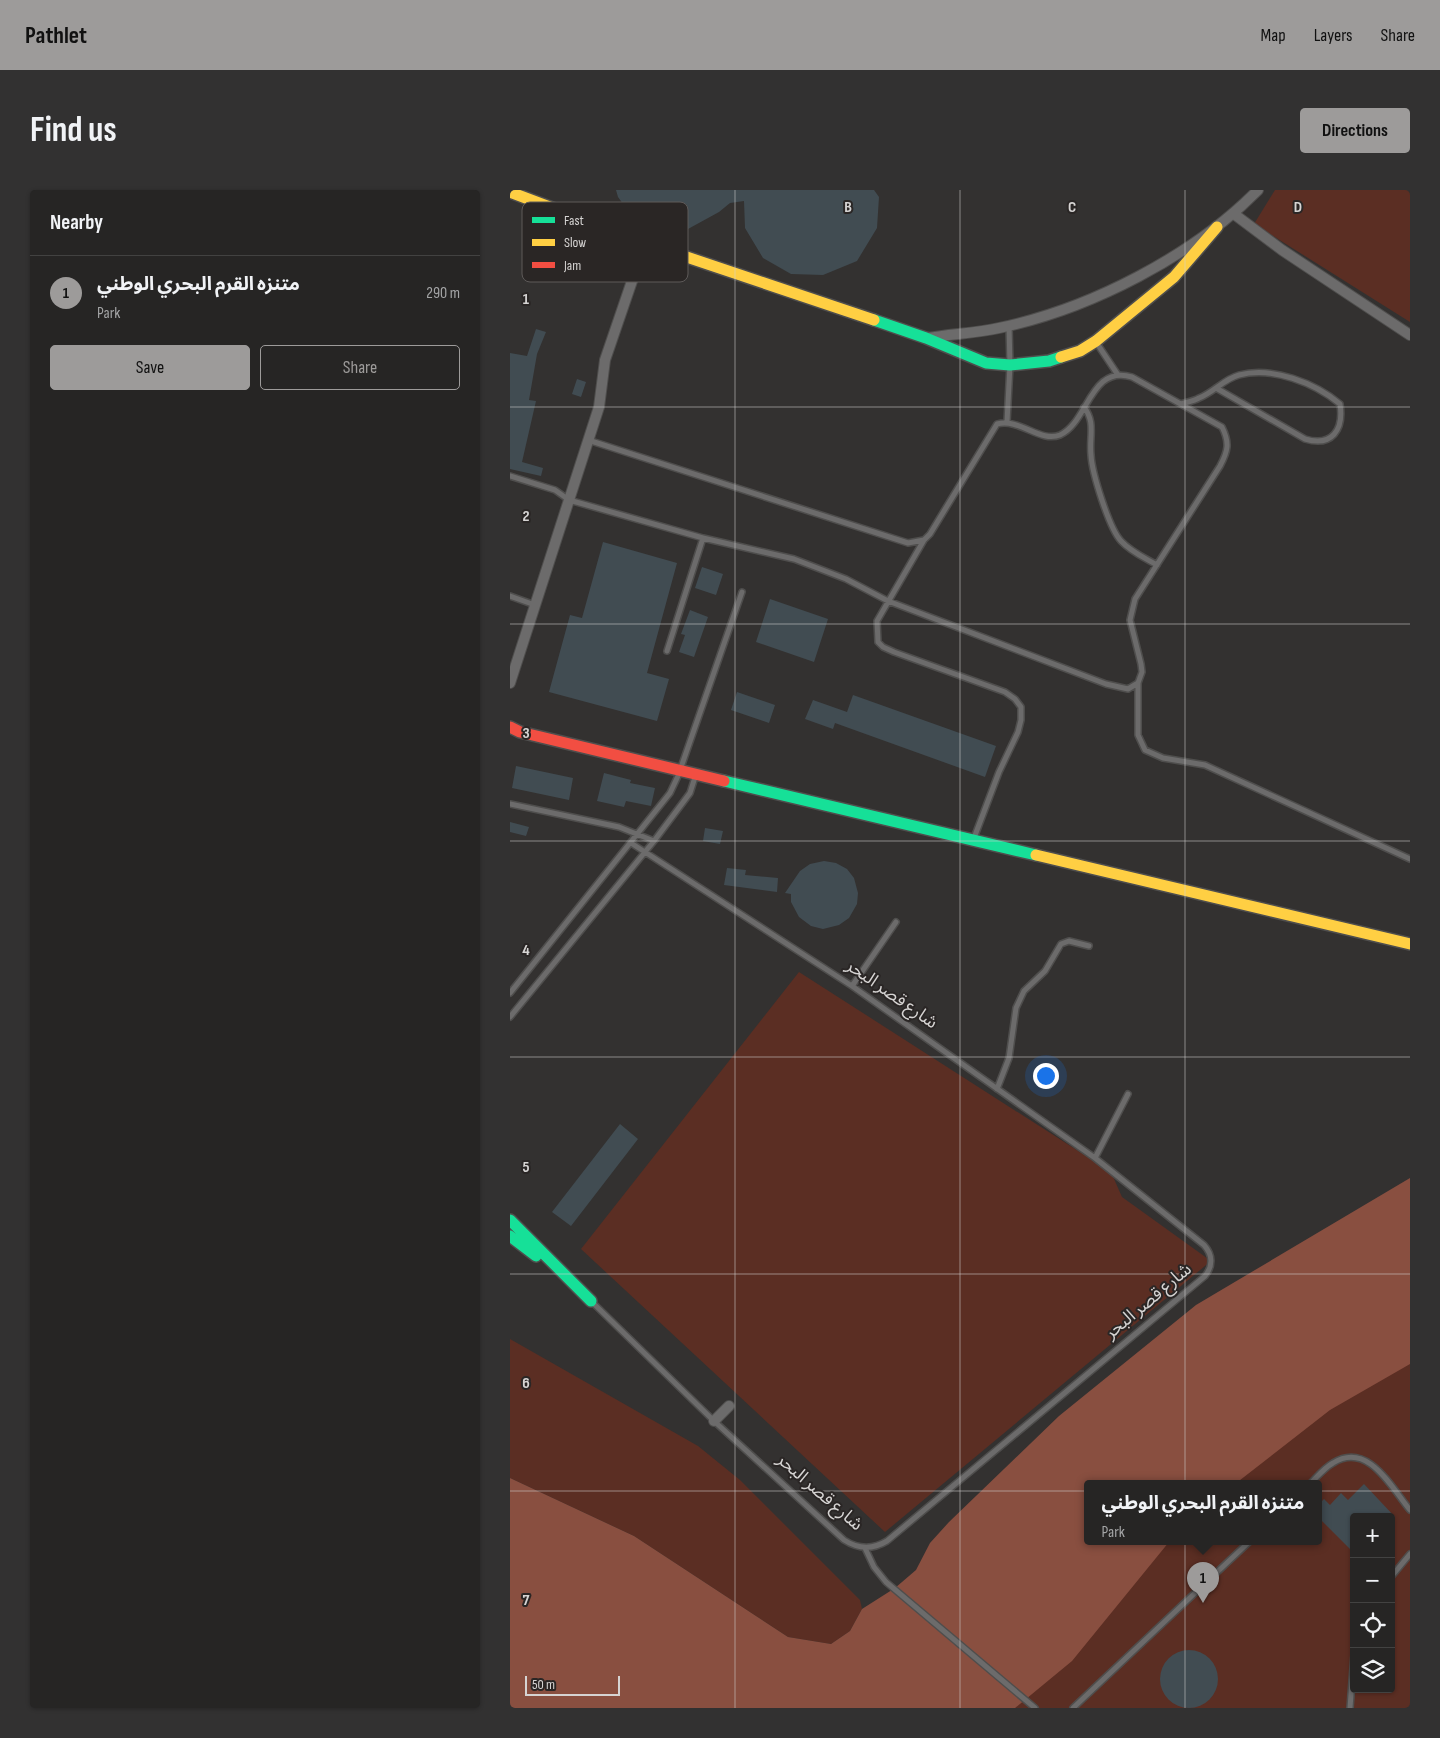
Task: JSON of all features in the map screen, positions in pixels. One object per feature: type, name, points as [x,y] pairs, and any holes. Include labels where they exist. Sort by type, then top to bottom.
[{"type":"street","points":[[926,338],[1009,325],[1084,302],[1164,264],[1234,214],[1258,190]]},
{"type":"street","points":[[510,192],[536,202]]},
{"type":"street","points":[[1234,214],[1282,250],[1410,334]]},
{"type":"street","points":[[688,258],[926,338],[986,363],[1010,365],[1049,361],[1080,351],[1096,341],[1174,277],[1217,227]]},
{"type":"street","points":[[510,683],[601,398],[605,360],[632,282]]},
{"type":"street","points":[[510,727],[520,732],[1410,944]]},
{"type":"street","name":"شارع قصر البحر","points":[[510,1220],[591,1301]]},
{"type":"street","name":"شارع قصر البحر","points":[[510,1236],[591,1301]]},
{"type":"street","points":[[714,1421],[728,1406]]},
{"type":"lane","points":[[1006,422],[1010,365],[1009,325]]},
{"type":"lane","points":[[1096,341],[1118,375]]},
{"type":"lane","points":[[1181,404],[1199,398],[1216,388],[1239,375],[1256,373],[1291,378],[1321,391],[1340,404],[1342,422],[1335,434],[1326,441],[1318,443],[1305,439],[1216,388]]},
{"type":"lane","points":[[973,840],[999,772],[1018,732],[1021,707],[1015,699],[1005,692],[883,647],[876,636],[877,621],[924,540],[940,520],[997,424],[1006,422],[1045,435],[1061,435],[1106,378],[1118,375],[1132,377],[1222,428],[1229,441],[1227,452],[1220,466],[1135,599],[1130,620],[1142,672],[1138,683],[1138,735],[1145,750],[1163,758],[1205,765],[1410,859]]},
{"type":"lane","points":[[1084,406],[1090,414],[1093,426],[1091,445],[1092,465],[1111,524],[1123,544],[1157,566]]},
{"type":"lane","points":[[588,440],[908,543],[924,540]]},
{"type":"lane","points":[[510,476],[555,490],[569,500],[703,538],[794,559],[846,579],[888,601],[1106,684],[1128,689],[1138,683]]},
{"type":"lane","points":[[667,650],[703,538]]},
{"type":"lane","points":[[510,993],[670,793],[680,770],[742,592]]},
{"type":"lane","points":[[510,596],[535,604]]},
{"type":"lane","points":[[510,1017],[654,841],[690,793],[696,774]]},
{"type":"lane","points":[[510,804],[637,833],[654,841]]},
{"type":"lane","name":"شارع قصر البحر","points":[[591,1301],[714,1421],[844,1540],[854,1546],[865,1548],[877,1546],[887,1541],[1208,1273],[1211,1260],[1204,1245],[1095,1158],[852,986],[631,843]]},
{"type":"lane","points":[[852,986],[896,922]]},
{"type":"lane","points":[[998,1089],[1009,1058],[1016,1008],[1024,991],[1045,971],[1061,944],[1069,941],[1089,946]]},
{"type":"lane","points":[[1095,1158],[1128,1094]]},
{"type":"lane","points":[[1314,1480],[1332,1463],[1346,1457],[1361,1457],[1373,1464],[1410,1510]]},
{"type":"lane","points":[[1073,1708],[1246,1545]]},
{"type":"lane","points":[[865,1548],[874,1567],[886,1582],[1035,1708]]},
{"type":"lane","points":[[1395,1572],[1410,1554]]},
{"type":"lane","points":[[1350,1708],[1351,1693]]},
{"type":"shaded area","points":[[1275,190],[1410,190],[1410,322],[1254,224]]},
{"type":"shaded area","points":[[799,972],[1111,1172],[1122,1197],[1211,1261],[885,1532],[581,1249]]},
{"type":"shaded area","points":[[1410,1178],[1410,1364],[1330,1410],[1240,1480],[1084,1480],[1084,1545],[1167,1545],[1072,1661],[1015,1708],[510,1708],[510,1478],[634,1536],[788,1637],[831,1644],[850,1631],[862,1609],[895,1588],[916,1570],[930,1543],[949,1522],[1059,1416],[1196,1305]]},
{"type":"shaded area","points":[[1410,1331],[1410,1708],[961,1708],[1104,1545],[1322,1545],[1322,1480],[1164,1480]]},
{"type":"shaded area","points":[[510,1339],[698,1446],[740,1480],[860,1600],[862,1609],[850,1631],[831,1644],[788,1637],[634,1536],[510,1478]]},
{"type":"building","points":[[616,190],[874,190],[879,197],[877,228],[857,261],[823,275],[791,274],[763,258],[745,228],[744,201],[730,203],[719,212],[688,229],[688,202],[622,202]]},
{"type":"building","points":[[536,329],[546,332],[537,354],[529,400],[536,401],[522,462],[543,468],[541,476],[510,469],[510,353],[527,356]]},
{"type":"building","points":[[577,379],[586,382],[581,397],[572,394]]},
{"type":"building","points":[[603,542],[677,563],[647,673],[669,679],[657,721],[549,692],[570,615],[582,618]]},
{"type":"building","points":[[702,567],[723,574],[716,595],[695,588]]},
{"type":"building","points":[[770,599],[828,619],[814,662],[756,642]]},
{"type":"building","points":[[690,610],[708,617],[694,657],[679,652],[685,635],[681,634]]},
{"type":"building","points":[[737,692],[775,705],[769,723],[731,710]]},
{"type":"building","points":[[853,695],[996,746],[985,777],[835,723],[833,729],[805,719],[813,700],[847,712]]},
{"type":"building","points":[[516,766],[573,778],[569,800],[512,788]]},
{"type":"building","points":[[604,773],[631,780],[630,783],[655,788],[651,806],[626,801],[624,807],[597,801]]},
{"type":"building","points":[[510,822],[529,827],[526,836],[510,832]]},
{"type":"building","points":[[705,828],[723,831],[720,844],[703,841]]},
{"type":"building","points":[[824,861],[836,863],[847,869],[854,878],[858,893],[857,904],[849,918],[839,925],[823,929],[811,926],[799,917],[791,902],[791,894],[785,893],[800,871],[810,864]]},
{"type":"building","points":[[727,868],[746,870],[745,875],[778,878],[777,892],[724,885]]},
{"type":"building","points":[[620,1124],[638,1139],[571,1226],[552,1212]]},
{"type":"building","points":[[1364,1484],[1391,1513],[1350,1513],[1350,1549],[1322,1521],[1322,1501],[1324,1499],[1330,1505],[1341,1493],[1348,1500]]},
{"type":"building","points":[[1189,1650],[1205,1655],[1213,1663],[1218,1679],[1213,1695],[1205,1703],[1189,1708],[1173,1703],[1165,1695],[1160,1679],[1165,1663],[1173,1655]]},
{"type":"traffic: fast","points":[[874,320],[926,338],[986,363],[1010,365],[1049,361],[1061,357]]},
{"type":"traffic: fast","points":[[724,781],[1036,855]]},
{"type":"traffic: fast","points":[[510,1220],[591,1301]]},
{"type":"traffic: fast","points":[[510,1236],[536,1256]]},
{"type":"traffic: slow","points":[[510,192],[536,202]]},
{"type":"traffic: slow","points":[[1061,357],[1080,351],[1096,341],[1174,277],[1217,227]]},
{"type":"traffic: slow","points":[[688,257],[874,320]]},
{"type":"traffic: slow","points":[[1036,855],[1410,944]]},
{"type":"traffic: jam","points":[[510,727],[520,732],[724,781]]},
{"type":"place","name":"متنزه القرم البحري الوطني","points":[[1203,1603]]}]
